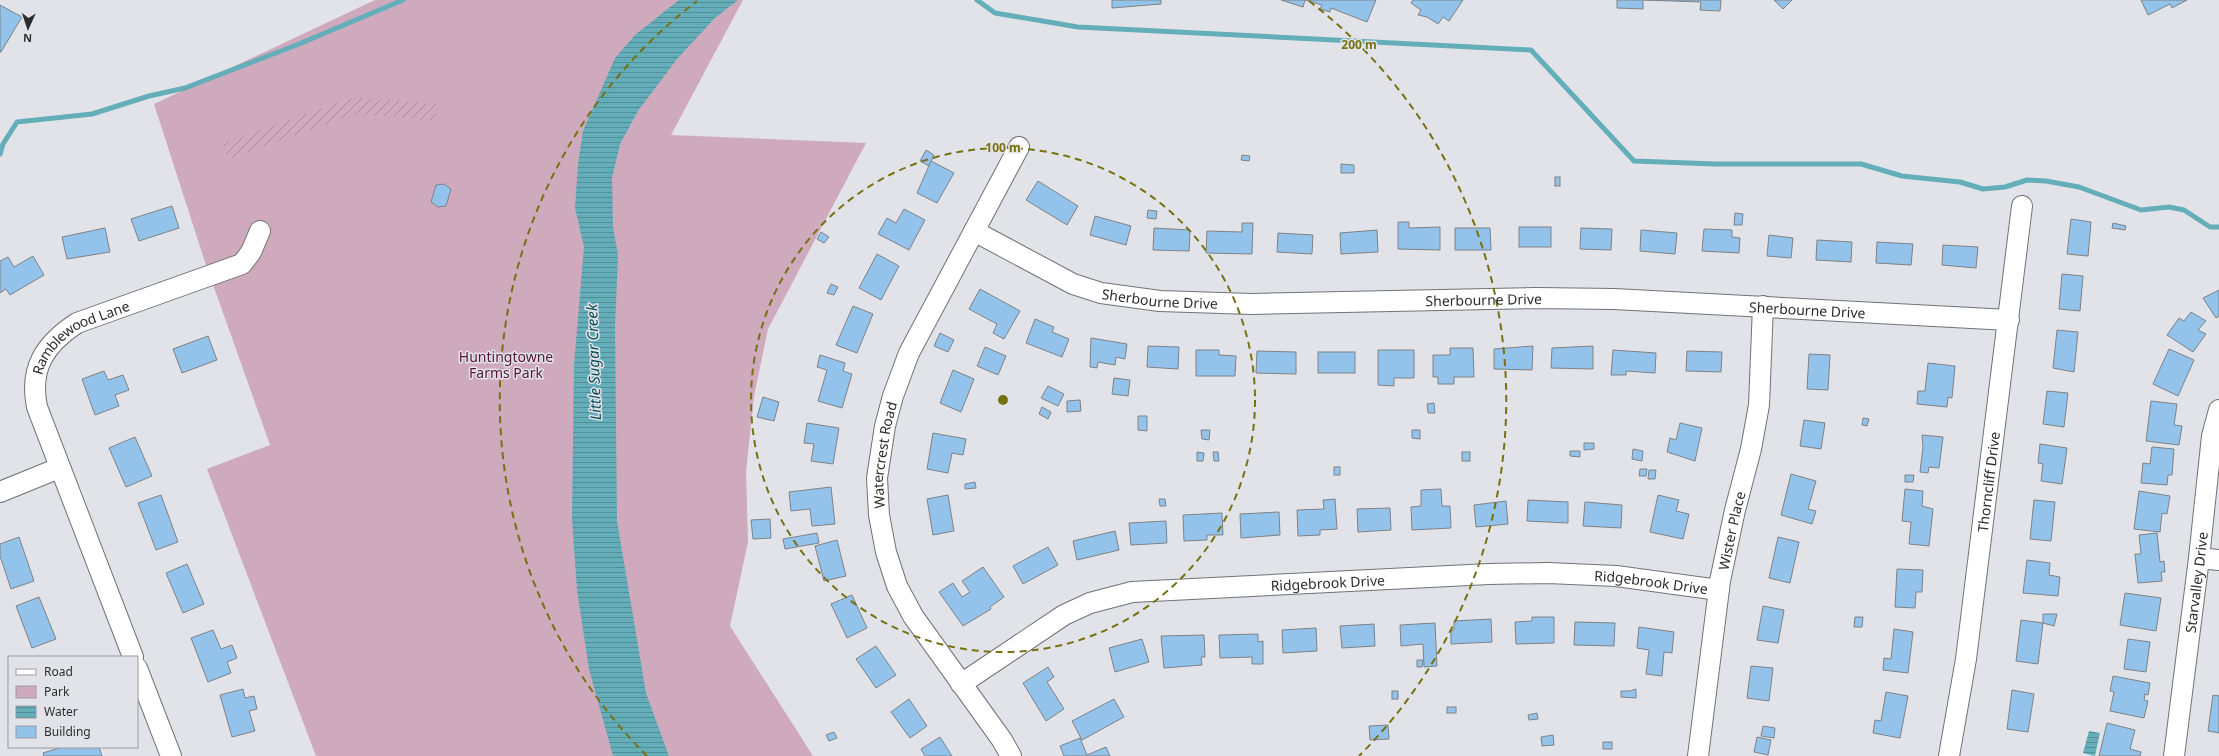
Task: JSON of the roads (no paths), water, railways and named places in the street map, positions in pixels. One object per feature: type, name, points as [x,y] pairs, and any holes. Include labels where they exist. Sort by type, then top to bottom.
[{"type":"street","name":"Watercrest Road","points":[[1011,756],[1002,740],[913,616],[897,586],[883,538],[879,515],[877,478],[885,426],[893,396],[909,353],[1019,147]]},
{"type":"street","name":"Thorncliff Drive","points":[[1949,756],[1966,660],[2022,206]]},
{"type":"street","name":"Ramblewood Lane","points":[[133,656],[59,468],[37,407],[34,395],[37,371],[41,359],[51,344],[60,335],[77,324],[242,264],[251,252],[260,231]]},
{"type":"street","name":"Sherbourne Drive","points":[[974,231],[1073,284],[1101,293],[1154,300],[1252,304],[1536,298],[1763,306],[2009,320]]},
{"type":"street","name":"Wister Place","points":[[1698,756],[1719,590],[1735,510],[1751,449],[1759,405],[1763,306]]},
{"type":"street","name":"Starvalley Drive","points":[[2174,756],[2199,558],[2212,436],[2219,410]]},
{"type":"street","points":[[0,492],[59,468]]},
{"type":"street","points":[[2199,558],[2219,560]]},
{"type":"street","name":"Ridgebrook Drive","points":[[961,684],[1064,615],[1090,603],[1132,592],[1489,574],[1548,573],[1616,576],[1719,590]]},
{"type":"street","points":[[138,671],[171,756]]},
{"type":"water","name":"Little Sugar Creek","points":[[679,0],[738,0],[715,18],[677,59],[638,111],[620,144],[612,178],[613,227],[618,255],[615,327],[617,521],[646,693],[669,756],[613,756],[589,669],[577,590],[572,519],[574,365],[584,247],[575,208],[578,164],[583,131],[615,58],[636,34]]},
{"type":"water","points":[[2089,731],[2100,733],[2095,756],[2083,753]]},
{"type":"waterway","points":[[0,154],[3,144],[17,122],[92,114],[149,96],[185,88],[299,44],[403,0]]},
{"type":"waterway","points":[[977,0],[995,13],[1078,27],[1531,50],[1634,161],[1715,164],[1861,164],[1902,176],[1960,182],[1983,189],[2005,187],[2027,180],[2046,181],[2079,187],[2141,210],[2169,207],[2184,210],[2210,227],[2219,227]]},
{"type":"park label","name":"Huntingtowne Farms Park","points":[[506,364]]}]
